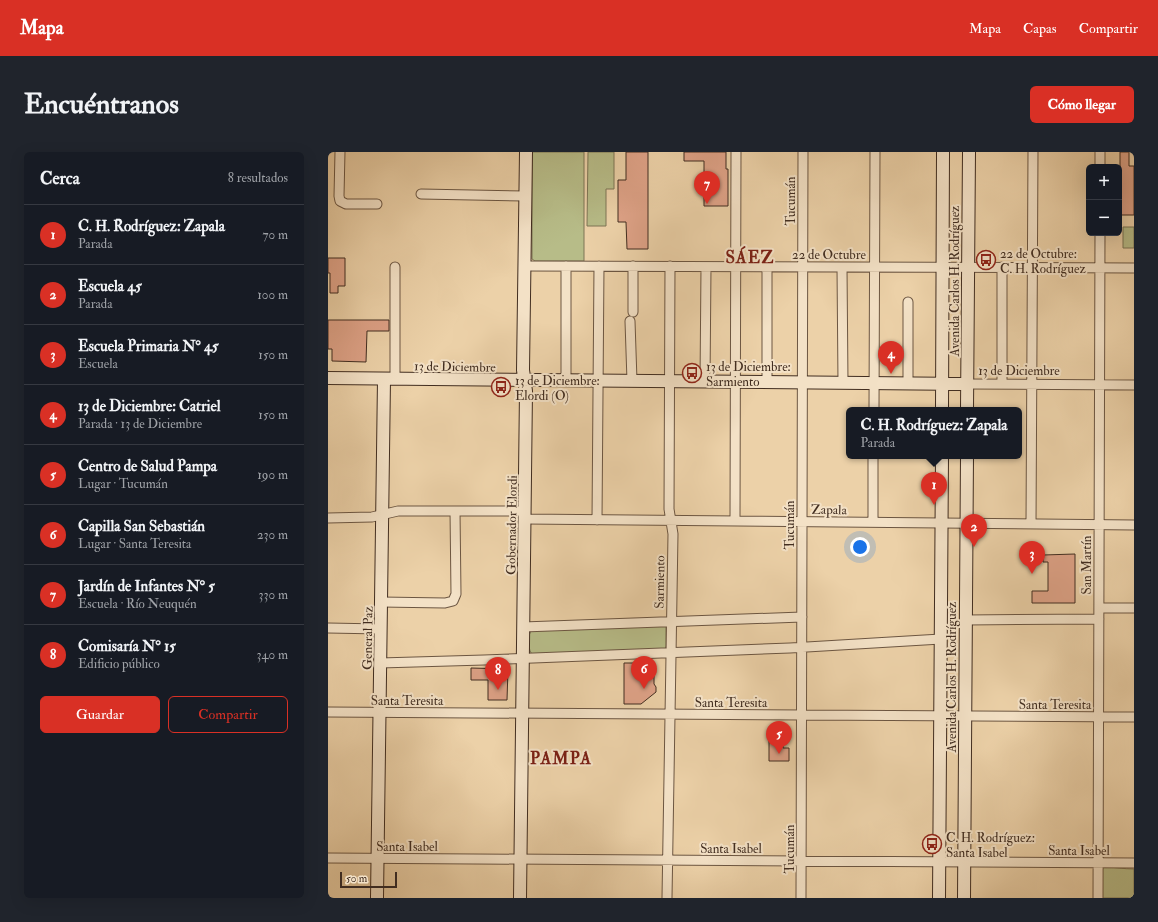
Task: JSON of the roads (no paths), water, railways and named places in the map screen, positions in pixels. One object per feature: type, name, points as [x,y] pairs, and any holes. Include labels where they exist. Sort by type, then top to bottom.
[{"type":"street","points":[[340,152],[340,201],[346,204],[377,204]]},
{"type":"street","name":"Gobernador Elordi","points":[[520,898],[526,391],[523,370],[526,152]]},
{"type":"street","points":[[735,521],[736,152]]},
{"type":"street","name":"Tucumán","points":[[802,898],[803,152]]},
{"type":"street","points":[[874,407],[876,152]]},
{"type":"street","name":"Avenida Carlos H. Rodríguez","points":[[942,407],[943,152]]},
{"type":"street","name":"Avenida Carlos H. Rodríguez","points":[[967,407],[969,152]]},
{"type":"street","points":[[1031,524],[1033,152]]},
{"type":"street","points":[[1100,152],[1100,164]]},
{"type":"street","points":[[421,194],[525,196]]},
{"type":"street","name":"San Martín","points":[[1098,898],[1100,236]]},
{"type":"street","name":"22 de Octubre","points":[[524,266],[1134,268]]},
{"type":"street","points":[[566,266],[566,381]]},
{"type":"street","points":[[597,520],[599,266]]},
{"type":"street","points":[[632,266],[632,381]]},
{"type":"street","name":"Sarmiento","points":[[667,898],[673,532],[669,509],[670,266]]},
{"type":"street","points":[[390,379],[396,267]]},
{"type":"street","points":[[705,382],[706,267]]},
{"type":"street","points":[[767,267],[767,382]]},
{"type":"street","points":[[842,267],[843,383]]},
{"type":"street","points":[[1002,267],[1002,384]]},
{"type":"street","points":[[908,302],[908,383]]},
{"type":"street","name":"13 de Diciembre","points":[[328,378],[1134,385]]},
{"type":"street","name":"General Paz","points":[[377,898],[382,514],[390,379]]},
{"type":"street","points":[[873,522],[874,459]]},
{"type":"street","name":"Avenida Carlos H. Rodríguez","points":[[939,898],[942,459]]},
{"type":"street","name":"Avenida Carlos H. Rodríguez","points":[[964,898],[967,459]]},
{"type":"street","name":"Zapala","points":[[328,518],[369,517],[396,511],[455,511],[597,520],[1134,525]]},
{"type":"street","points":[[381,602],[445,603],[453,601],[456,594],[455,511]]},
{"type":"street","points":[[1099,608],[1134,608]]},
{"type":"street","points":[[523,627],[802,617]]},
{"type":"street","points":[[966,620],[1099,619]]},
{"type":"street","points":[[328,628],[381,629]]},
{"type":"street","points":[[380,663],[802,648],[941,639]]},
{"type":"street","name":"Santa Teresita","points":[[328,712],[1134,717]]},
{"type":"street","name":"Santa Isabel","points":[[328,858],[1134,863]]},
{"type":"place","name":"Jardín de Infantes N° 5","points":[[707,204]]},
{"type":"place","name":"22 de Octubre: C. H. Rodríguez","points":[[986,260]]},
{"type":"place","name":"13 de Diciembre: Sarmiento","points":[[692,373]]},
{"type":"place","name":"13 de Diciembre: Catriel","points":[[891,374]]},
{"type":"place","name":"13 de Diciembre: Elordi (O)","points":[[501,387]]},
{"type":"place","name":"C. H. Rodríguez: Zapala","points":[[934,505]]},
{"type":"place","name":"Escuela 45","points":[[974,547]]},
{"type":"place","name":"Escuela Primaria N° 45","points":[[1032,574]]},
{"type":"place","name":"Capilla San Sebastián","points":[[644,689]]},
{"type":"place","name":"Comisaría N° 15","points":[[498,690]]},
{"type":"place","name":"Centro de Salud Pampa","points":[[779,754]]},
{"type":"place","name":"C. H. Rodríguez: Santa Isabel","points":[[932,844]]},
{"type":"district","name":"SÁEZ","points":[[750,257]]},
{"type":"district","name":"PAMPA","points":[[561,758]]}]
